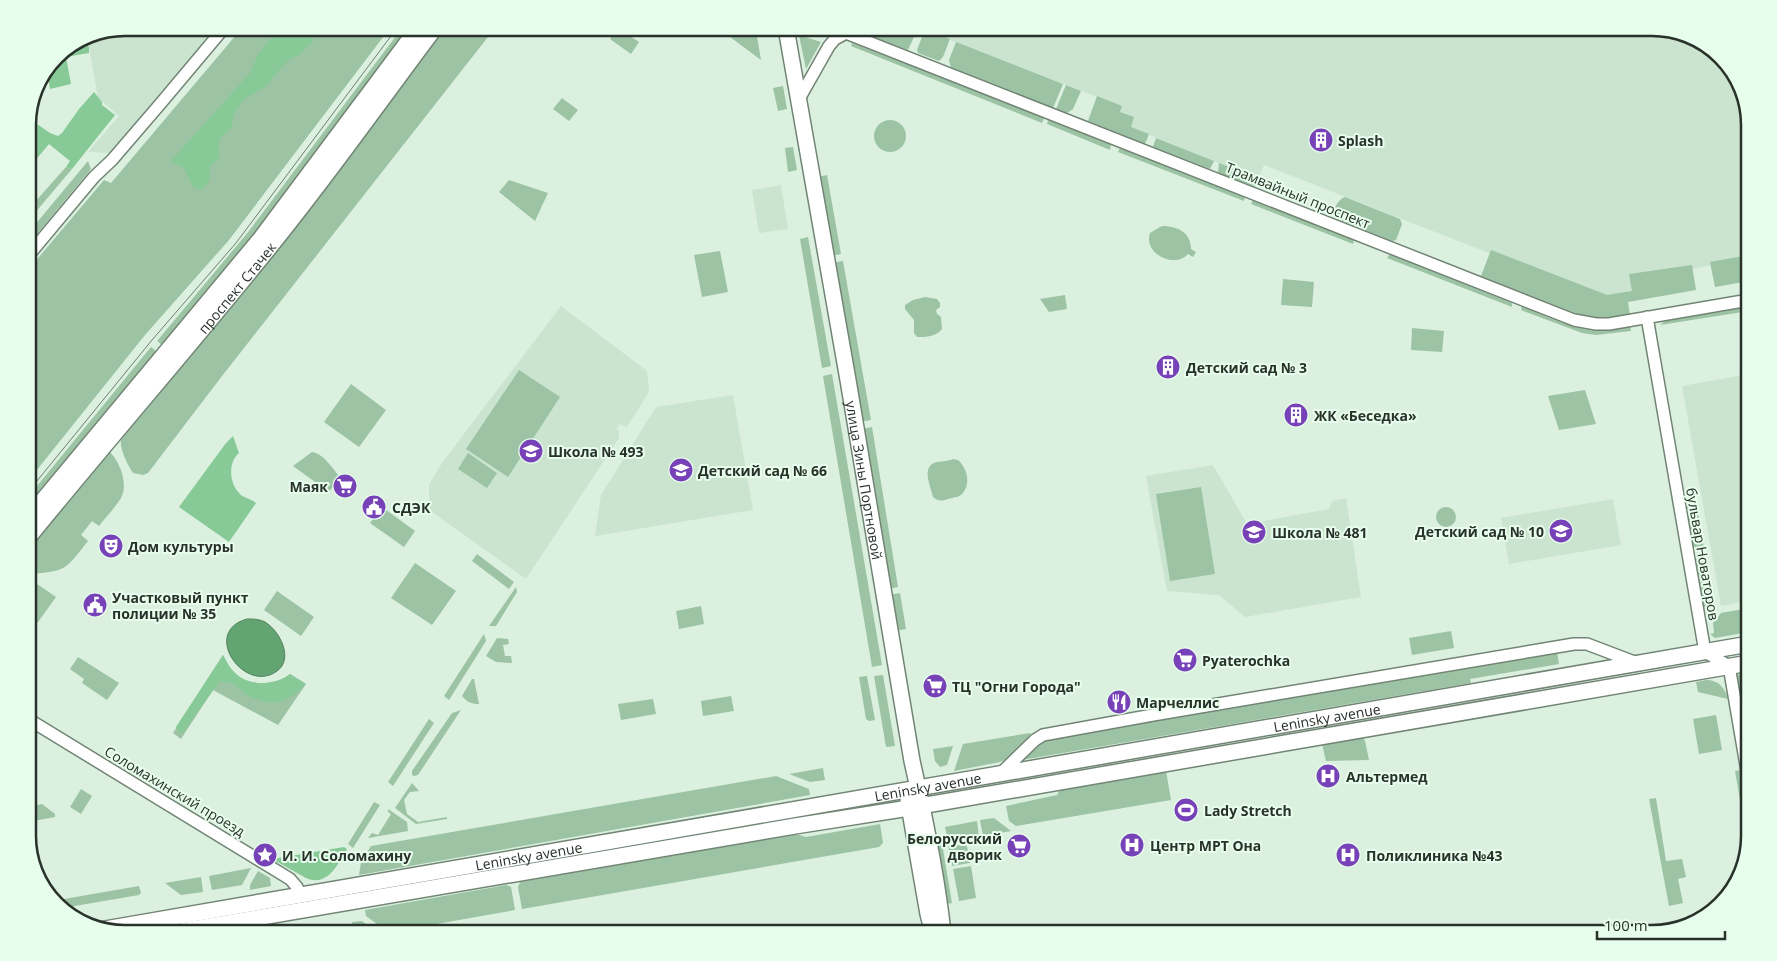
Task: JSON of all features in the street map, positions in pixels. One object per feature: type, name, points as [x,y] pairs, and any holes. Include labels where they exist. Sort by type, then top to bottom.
[{"type":"main road","name":"проспект Стачек","points":[[36,508],[261,238],[412,36]]},
{"type":"main road","name":"проспект Стачек","points":[[36,528],[271,246],[429,36]]},
{"type":"main road","name":"улица Зины Портновой","points":[[779,36],[912,789],[941,912],[942,925]]},
{"type":"main road","name":"улица Зины Портновой","points":[[787,36],[848,380],[910,753],[912,789]]},
{"type":"main road","name":"Leninsky avenue","points":[[128,925],[1741,646]]},
{"type":"main road","points":[[1726,648],[1729,666]]},
{"type":"main road","name":"Leninsky avenue","points":[[221,925],[1741,664]]},
{"type":"main road","name":"улица Зины Портновой","points":[[916,807],[932,925]]},
{"type":"street","points":[[36,246],[217,36]]},
{"type":"street","points":[[798,99],[829,46],[840,36]]},
{"type":"street","name":"Трамвайный проспект","points":[[854,36],[1574,320],[1609,324],[1741,301]]},
{"type":"street","name":"бульвар Новаторов","points":[[1647,318],[1706,652]]},
{"type":"street","points":[[1000,774],[1035,740],[1043,735],[1153,715],[1574,644],[1587,644],[1638,664]]},
{"type":"street","points":[[1706,652],[1729,666],[1741,733]]},
{"type":"street","name":"Соломахинский проезд","points":[[36,724],[285,876],[297,887],[300,895]]},
{"type":"shaded area","points":[[208,36],[111,153],[88,152],[119,116],[98,98],[89,47],[86,45],[114,37]]},
{"type":"shaded area","points":[[235,36],[384,36],[229,240],[145,335],[36,471],[36,261],[104,180],[111,183]]},
{"type":"shaded area","points":[[275,36],[313,36],[312,43],[300,54],[287,61],[264,88],[244,99],[233,115],[232,128],[221,137],[220,158],[210,166],[210,179],[202,190],[193,187],[183,167],[170,162],[249,74],[258,55],[269,40]]},
{"type":"shaded area","points":[[396,36],[404,36],[254,235],[162,345],[157,341],[249,231]]},
{"type":"shaded area","points":[[438,36],[489,36],[148,473],[143,475],[133,473],[124,455],[121,436],[277,251]]},
{"type":"shaded area","points":[[612,36],[630,36],[639,42],[631,54],[610,39]]},
{"type":"shaded area","points":[[729,36],[757,36],[761,60]]},
{"type":"shaded area","points":[[799,36],[821,42],[806,69]]},
{"type":"shaded area","points":[[870,36],[914,36],[908,50]]},
{"type":"shaded area","points":[[922,36],[942,36],[950,39],[943,57],[939,61],[918,53],[917,50]]},
{"type":"shaded area","points":[[940,36],[1658,36],[1669,38],[1691,45],[1710,58],[1726,76],[1736,97],[1741,119],[1741,260],[1634,279],[1636,294],[1606,299],[1264,165],[1258,179],[1130,127],[1119,112],[1121,106]]},
{"type":"shaded area","points":[[956,42],[1063,84],[1053,108],[951,68],[949,60]]},
{"type":"shaded area","points":[[852,43],[1044,118],[1042,123],[851,46]]},
{"type":"shaded area","points":[[86,45],[89,47],[89,53],[69,56]]},
{"type":"shaded area","points":[[66,59],[71,84],[50,89],[49,80]]},
{"type":"shaded area","points":[[1066,85],[1081,91],[1073,109],[1067,113],[1056,109]]},
{"type":"shaded area","points":[[783,86],[787,109],[778,111],[773,88]]},
{"type":"shaded area","points":[[94,92],[102,102],[102,105],[115,115],[72,169],[66,167],[70,161],[49,144],[36,159],[37,124],[58,136]]},
{"type":"shaded area","points":[[1097,96],[1122,106],[1120,112],[1134,117],[1131,127],[1149,134],[1145,144],[1088,121]]},
{"type":"shaded area","points":[[562,98],[578,110],[569,121],[553,109]]},
{"type":"shaded area","points":[[890,120],[902,124],[906,136],[902,148],[890,152],[878,148],[874,136],[878,124]]},
{"type":"shaded area","points":[[1048,120],[1111,144],[1110,150],[1047,124]]},
{"type":"shaded area","points":[[1156,138],[1214,161],[1210,169],[1153,147]]},
{"type":"shaded area","points":[[793,147],[797,170],[788,172],[785,148]]},
{"type":"shaded area","points":[[1120,148],[1245,197],[1244,201],[1118,152]]},
{"type":"shaded area","points":[[88,161],[91,169],[37,234],[36,224]]},
{"type":"shaded area","points":[[1219,163],[1258,178],[1255,187],[1218,173]]},
{"type":"shaded area","points":[[66,167],[72,169],[36,212],[36,201]]},
{"type":"shaded area","points":[[827,175],[841,254],[831,256],[817,177]]},
{"type":"shaded area","points":[[509,180],[548,193],[535,221],[499,192]]},
{"type":"shaded area","points":[[781,185],[788,229],[759,233],[752,190]]},
{"type":"shaded area","points":[[1345,197],[1400,219],[1402,224],[1396,240],[1392,241],[1334,218],[1336,206]]},
{"type":"shaded area","points":[[1253,200],[1354,240],[1353,244],[1251,204]]},
{"type":"shaded area","points":[[1162,226],[1173,227],[1186,234],[1189,238],[1191,249],[1196,252],[1193,257],[1188,254],[1176,260],[1162,257],[1156,253],[1149,241],[1150,233]]},
{"type":"shaded area","points":[[808,237],[831,366],[822,368],[800,239]]},
{"type":"shaded area","points":[[1491,250],[1607,295],[1632,291],[1629,274],[1692,265],[1696,290],[1628,302],[1630,315],[1609,318],[1586,317],[1481,276]]},
{"type":"shaded area","points":[[720,251],[728,292],[702,297],[694,255]]},
{"type":"shaded area","points":[[1390,254],[1512,303],[1512,307],[1387,258]]},
{"type":"shaded area","points":[[1741,256],[1741,282],[1715,287],[1710,262]]},
{"type":"shaded area","points":[[843,261],[871,420],[860,422],[832,263]]},
{"type":"shaded area","points":[[1283,279],[1314,282],[1312,307],[1281,305]]},
{"type":"shaded area","points":[[1065,295],[1067,309],[1049,312],[1040,299]]},
{"type":"shaded area","points":[[925,297],[937,299],[940,303],[940,307],[936,310],[937,314],[941,317],[942,329],[934,335],[917,337],[914,333],[914,320],[905,309],[905,305],[913,300]]},
{"type":"shaded area","name":"Школа № 493","points":[[561,306],[647,371],[649,392],[627,427],[620,424],[616,429],[619,431],[619,438],[526,579],[432,512],[429,506],[429,485],[442,463]]},
{"type":"shaded area","points":[[1522,306],[1577,328],[1596,331],[1630,326],[1631,331],[1596,335],[1582,333],[1521,310]]},
{"type":"shaded area","points":[[1741,307],[1741,312],[1660,325],[1665,321]]},
{"type":"shaded area","points":[[1412,328],[1444,331],[1442,352],[1411,350]]},
{"type":"shaded area","points":[[151,347],[156,351],[36,495],[36,487]]},
{"type":"shaded area","points":[[519,370],[560,397],[508,477],[466,449]]},
{"type":"shaded area","points":[[832,374],[882,665],[872,667],[823,376]]},
{"type":"shaded area","points":[[1741,375],[1741,602],[1721,606],[1682,386]]},
{"type":"shaded area","points":[[351,384],[386,410],[359,447],[324,422]]},
{"type":"shaded area","points":[[1585,390],[1596,424],[1559,430],[1548,396]]},
{"type":"shaded area","name":"Детский сад № 66","points":[[733,395],[753,510],[595,536],[601,495],[656,407]]},
{"type":"shaded area","points":[[872,427],[898,587],[888,589],[861,429]]},
{"type":"shaded area","points":[[233,436],[239,453],[235,457],[232,467],[233,484],[241,495],[256,503],[229,542],[179,507]]},
{"type":"shaded area","points":[[109,451],[122,473],[123,492],[119,502],[99,526],[92,521],[81,535],[88,541],[74,558],[64,568],[36,573],[36,539]]},
{"type":"shaded area","points":[[312,452],[324,458],[340,477],[329,492],[293,466]]},
{"type":"shaded area","points":[[468,453],[497,473],[487,488],[458,469]]},
{"type":"shaded area","points":[[958,460],[966,471],[967,485],[958,497],[938,500],[933,497],[929,483],[929,468],[937,462]]},
{"type":"shaded area","name":"Школа № 481","points":[[1213,465],[1247,524],[1329,509],[1332,501],[1346,498],[1361,597],[1245,617],[1219,595],[1167,591],[1146,476]]},
{"type":"shaded area","points":[[1201,487],[1215,574],[1170,581],[1156,494]]},
{"type":"shaded area","name":"Детский сад № 10","points":[[1613,499],[1621,545],[1509,564],[1501,518]]},
{"type":"shaded area","points":[[1696,503],[1704,548],[1698,549],[1691,543],[1685,505]]},
{"type":"shaded area","points":[[382,507],[415,531],[404,547],[370,523]]},
{"type":"shaded area","points":[[1446,507],[1453,510],[1456,517],[1453,524],[1446,527],[1439,524],[1436,517],[1439,510]]},
{"type":"shaded area","points":[[1705,553],[1714,605],[1704,607],[1696,561],[1699,554]]},
{"type":"shaded area","points":[[477,554],[514,582],[509,589],[472,561]]},
{"type":"shaded area","points":[[415,563],[456,591],[432,625],[391,598]]},
{"type":"shaded area","points":[[36,584],[56,597],[36,625]]},
{"type":"shaded area","points":[[516,587],[517,592],[496,626],[489,626]]},
{"type":"shaded area","points":[[277,591],[314,617],[301,636],[264,610]]},
{"type":"shaded area","points":[[900,593],[906,629],[895,631],[889,595]]},
{"type":"shaded area","points":[[701,606],[704,624],[679,629],[676,611]]},
{"type":"shaded area","points":[[1741,609],[1741,633],[1715,638],[1710,634],[1714,633],[1713,623],[1721,613]]},
{"type":"shaded area","points":[[247,619],[265,622],[271,626],[280,638],[285,653],[282,666],[277,671],[265,676],[252,675],[241,669],[232,659],[227,647],[227,636],[233,626]]},
{"type":"shaded area","points":[[1451,631],[1454,648],[1412,655],[1409,638]]},
{"type":"shaded area","points":[[484,634],[486,641],[449,700],[444,696]]},
{"type":"shaded area","points":[[497,638],[508,639],[509,644],[503,645],[505,656],[511,656],[512,663],[496,662],[486,656]]},
{"type":"shaded area","points":[[1557,651],[1559,664],[1470,679],[1471,683],[1022,760],[1022,757],[1044,739]]},
{"type":"shaded area","points":[[223,655],[232,670],[246,680],[266,683],[279,680],[290,674],[306,684],[278,725],[213,690],[181,739],[173,733]]},
{"type":"shaded area","points":[[223,655],[232,670],[246,680],[266,683],[279,680],[290,674],[306,684],[292,696],[272,702],[256,699],[245,694],[234,684],[220,681],[183,732],[180,733],[176,727]]},
{"type":"shaded area","points":[[78,657],[119,683],[107,700],[82,683],[84,679],[70,669]]},
{"type":"shaded area","points":[[1741,674],[1741,697],[1737,676]]},
{"type":"shaded area","points":[[883,675],[895,746],[886,747],[874,676]]},
{"type":"shaded area","points":[[867,676],[875,720],[869,721],[866,719],[859,677]]},
{"type":"shaded area","points":[[472,679],[474,679],[479,704],[469,702],[462,696]]},
{"type":"shaded area","points":[[1714,681],[1721,685],[1728,699],[1698,692],[1696,682]]},
{"type":"shaded area","points":[[731,696],[734,711],[703,716],[701,701]]},
{"type":"shaded area","points":[[653,699],[656,714],[621,720],[618,704]]},
{"type":"shaded area","points":[[461,710],[418,775],[412,775],[412,771],[452,713]]},
{"type":"shaded area","points":[[1716,715],[1722,750],[1699,754],[1693,719]]},
{"type":"shaded area","points":[[429,719],[434,723],[393,786],[388,782]]},
{"type":"shaded area","points":[[1030,733],[1031,736],[1007,759],[954,771],[963,744]]},
{"type":"shaded area","points":[[1362,736],[1369,760],[1326,761],[1322,744]]},
{"type":"shaded area","points":[[953,746],[947,765],[940,767],[935,761],[933,749]]},
{"type":"shaded area","points":[[823,768],[825,780],[810,782],[789,774]]},
{"type":"shaded area","points":[[1740,770],[1741,775],[1741,806],[1735,771]]},
{"type":"shaded area","points":[[1166,771],[1171,800],[1016,826],[1009,821],[1006,806],[1057,795],[1060,789]]},
{"type":"shaded area","points":[[776,776],[809,789],[810,795],[359,875],[361,862],[371,846]]},
{"type":"shaded area","points":[[412,783],[419,791],[410,792],[404,800],[407,814],[418,822],[447,817],[447,819],[416,824],[395,808]]},
{"type":"shaded area","points":[[81,789],[92,796],[81,814],[70,807]]},
{"type":"shaded area","points":[[1656,798],[1666,861],[1682,859],[1686,877],[1678,879],[1683,903],[1669,906],[1649,799]]},
{"type":"shaded area","points":[[374,802],[380,805],[353,848],[348,844]]},
{"type":"shaded area","points":[[42,804],[55,814],[55,817],[36,821],[36,805]]},
{"type":"shaded area","points":[[388,809],[407,822],[408,831],[368,838],[372,833],[378,835],[391,814],[388,812]]},
{"type":"shaded area","points":[[994,818],[1011,831],[983,836],[980,820]]},
{"type":"shaded area","points":[[977,821],[979,837],[966,839],[967,843],[948,841],[945,827]]},
{"type":"shaded area","points":[[880,824],[883,843],[879,847],[522,909],[518,887],[520,882],[796,834],[806,837]]},
{"type":"shaded area","points":[[942,843],[952,903],[946,904],[936,844]]},
{"type":"shaded area","points":[[948,844],[967,846],[970,863],[952,866]]},
{"type":"shaded area","points":[[344,847],[347,849],[335,869],[331,874],[320,880],[306,878],[272,859]]},
{"type":"shaded area","points":[[971,866],[976,898],[959,901],[953,869]]},
{"type":"shaded area","points":[[251,868],[242,885],[212,890],[209,876]]},
{"type":"shaded area","points":[[258,871],[270,878],[271,886],[250,890],[250,885]]},
{"type":"shaded area","points":[[201,877],[203,892],[181,895],[165,883]]},
{"type":"shaded area","points":[[506,885],[511,887],[515,910],[430,925],[378,925],[366,916],[365,910]]},
{"type":"shaded area","points":[[139,886],[141,893],[139,895],[72,907],[64,899]]},
{"type":"shaded area","points":[[362,921],[368,925],[353,925],[352,922]]},
{"type":"tram line","points":[[36,482],[152,340],[236,243],[391,36]]},
{"type":"place","name":"Splash","points":[[1321,140]]},
{"type":"place","name":"Детский сад № 3","points":[[1168,367]]},
{"type":"place","name":"ЖК «Беседка»","points":[[1296,415]]},
{"type":"place","name":"Школа № 493","points":[[531,451]]},
{"type":"place","name":"Детский сад № 66","points":[[681,470]]},
{"type":"place","name":"Маяк","points":[[345,486]]},
{"type":"place","name":"СДЭК","points":[[374,507]]},
{"type":"place","name":"Детский сад № 10","points":[[1561,531]]},
{"type":"place","name":"Школа № 481","points":[[1254,532]]},
{"type":"place","name":"Дом культуры","points":[[111,546]]},
{"type":"place","name":"Участковый пункт полиции № 35","points":[[95,605]]},
{"type":"place","name":"Pyaterochka","points":[[1185,660]]},
{"type":"place","name":"ТЦ \"Огни Города\"","points":[[935,686]]},
{"type":"place","name":"Марчеллис","points":[[1119,702]]},
{"type":"place","name":"Альтермед","points":[[1328,776]]},
{"type":"place","name":"Lady Stretch","points":[[1186,810]]},
{"type":"place","name":"Центр МРТ Она","points":[[1132,845]]},
{"type":"place","name":"Белорусский дворик","points":[[1019,846]]},
{"type":"place","name":"И. И. Соломахину","points":[[265,855]]},
{"type":"place","name":"Поликлиника №43","points":[[1348,855]]}]
